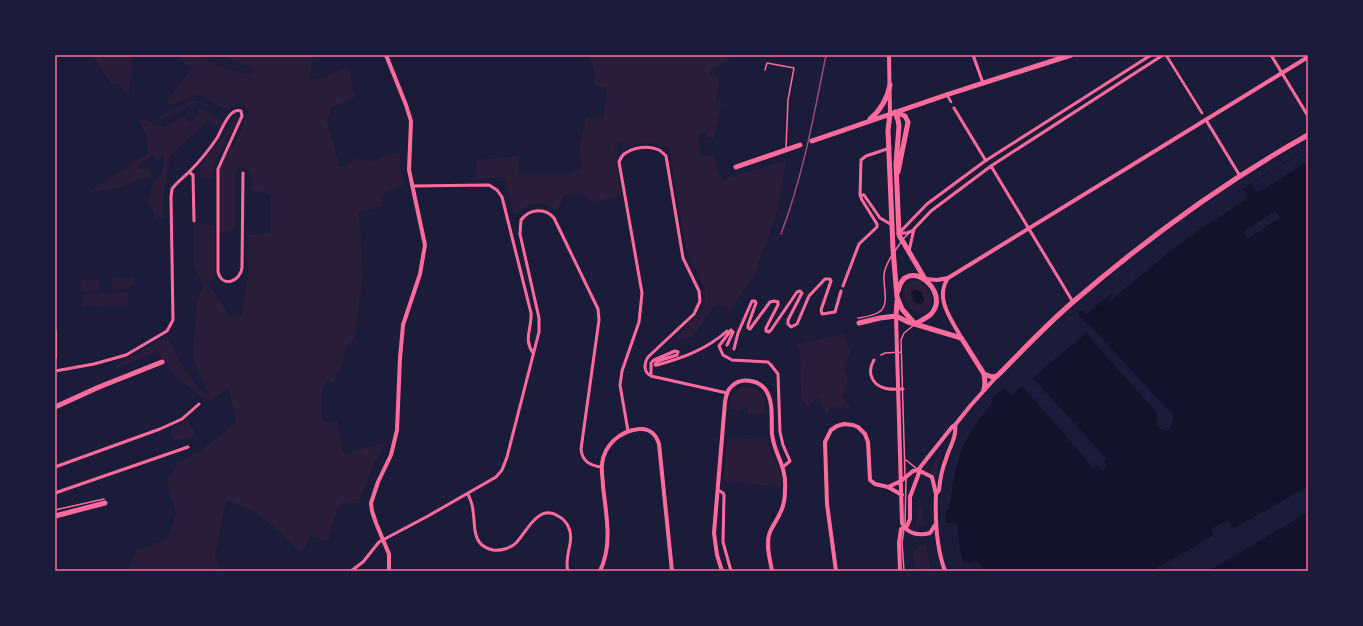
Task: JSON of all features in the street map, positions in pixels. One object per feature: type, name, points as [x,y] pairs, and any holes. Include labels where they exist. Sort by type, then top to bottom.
[{"type":"main road","points":[[812,141],[946,95],[1071,55]]},
{"type":"main road","points":[[864,124],[875,115],[883,105],[890,85]]},
{"type":"main road","points":[[892,113],[889,135],[895,229],[901,242],[933,290],[936,300],[934,310],[915,324]]},
{"type":"main road","points":[[892,113],[899,124],[896,162],[895,229],[893,253],[900,306],[915,324]]},
{"type":"main road","points":[[892,113],[905,116],[908,122],[896,185]]},
{"type":"main road","points":[[889,135],[893,141],[897,141],[899,138]]},
{"type":"main road","points":[[984,374],[995,376],[1073,302],[1181,216],[1240,176],[1308,135]]},
{"type":"main road","points":[[736,167],[800,145]]},
{"type":"main road","points":[[896,316],[899,287],[905,279],[916,276],[925,279]]},
{"type":"main road","points":[[906,314],[916,318],[926,317]]},
{"type":"main road","points":[[858,321],[896,316],[915,324],[962,339],[984,374],[984,390]]},
{"type":"main road","points":[[55,407],[118,379],[162,362]]},
{"type":"main road","points":[[55,516],[105,501]]},
{"type":"street","points":[[386,55],[411,121],[409,170],[422,228],[425,249],[420,274],[403,324],[397,430],[391,455],[378,482],[371,503],[374,517],[389,554],[389,571]]},
{"type":"street","points":[[889,55],[890,101],[892,113]]},
{"type":"street","points":[[973,55],[983,83]]},
{"type":"street","points":[[895,229],[986,161],[1151,55]]},
{"type":"street","points":[[860,195],[864,196],[880,218],[904,234],[910,232],[931,211],[991,166],[1165,55],[1202,113]]},
{"type":"street","points":[[1271,55],[1308,116]]},
{"type":"street","points":[[925,279],[937,280],[948,278],[1308,56]]},
{"type":"street","points":[[946,95],[951,102]]},
{"type":"street","points":[[954,108],[986,161]]},
{"type":"street","points":[[55,371],[94,364],[126,355],[167,331],[170,327],[173,320],[171,197],[173,187],[190,172],[216,139],[228,117],[238,110],[241,111],[242,116],[218,169],[218,272],[222,279],[231,282],[236,280],[241,274],[242,268],[243,173]]},
{"type":"street","points":[[1206,120],[1240,176]]},
{"type":"street","points":[[628,431],[620,385],[622,371],[639,322],[642,293],[619,162],[623,154],[630,150],[651,148],[660,150],[666,156],[683,258],[700,296],[699,305],[694,314],[646,360],[646,372],[651,376],[727,393]]},
{"type":"street","points":[[843,286],[859,244],[878,226],[860,195],[861,160],[866,156],[890,148]]},
{"type":"street","points":[[991,166],[1073,302]]},
{"type":"street","points":[[190,172],[193,175],[194,221]]},
{"type":"street","points":[[412,186],[488,186],[493,187],[500,194],[504,204],[530,313],[531,326],[528,343],[533,353]]},
{"type":"street","points":[[351,571],[363,562],[378,542],[468,494],[500,474],[504,467],[539,332],[540,318],[521,242],[521,220],[528,214],[540,211],[551,214],[554,218],[598,308],[599,320],[582,449],[583,458],[586,462],[594,466],[602,467]]},
{"type":"street","points":[[909,253],[914,229]]},
{"type":"street","points":[[948,278],[943,291],[943,303],[962,339]]},
{"type":"street","points":[[734,349],[738,333],[752,301],[755,301],[756,303],[748,325],[748,328],[750,329],[771,302],[778,302],[778,305],[766,328],[766,331],[769,332],[797,292],[800,291],[802,293],[788,320],[788,324],[791,327],[797,324],[808,298],[825,279],[831,280],[821,310],[822,314],[835,312],[842,291]]},
{"type":"street","points":[[896,316],[899,352],[898,389],[904,480],[902,495],[902,523],[912,534],[924,535],[930,534],[935,525]]},
{"type":"street","points":[[727,345],[733,332],[731,330]]},
{"type":"street","points":[[731,330],[719,347],[723,355],[728,359],[768,362],[777,372],[781,439],[790,461],[783,467]]},
{"type":"street","points":[[651,376],[651,366],[654,360],[675,351],[678,352],[677,355],[658,361],[656,365],[657,366],[680,359],[708,346],[731,330]]},
{"type":"street","points":[[55,332],[55,357]]},
{"type":"street","points":[[874,360],[870,370],[871,377],[879,387],[886,389],[903,389]]},
{"type":"street","points":[[888,487],[904,480],[914,471],[918,470],[995,376]]},
{"type":"street","points":[[722,571],[714,543],[724,410],[727,393],[734,384],[745,381],[756,383],[765,390],[770,400],[772,436],[783,467],[785,481],[784,503],[780,514],[769,532],[768,541],[772,571]]},
{"type":"street","points":[[55,467],[160,429],[182,419],[199,404]]},
{"type":"street","points":[[836,571],[827,504],[825,442],[831,430],[844,424],[854,425],[860,429],[865,434],[868,442],[870,480],[875,484],[888,487],[902,495]]},
{"type":"street","points":[[936,494],[939,490],[946,458],[955,436],[955,426]]},
{"type":"street","points":[[600,571],[604,562],[608,543],[602,467],[605,454],[613,440],[628,431],[641,429],[655,435],[659,444],[672,571]]},
{"type":"street","points":[[55,493],[188,447]]},
{"type":"street","points":[[918,470],[932,477],[934,484],[936,494],[935,525],[938,545],[945,571]]},
{"type":"street","points":[[900,571],[898,543],[901,529],[907,526],[910,519],[910,497],[919,473],[918,470]]},
{"type":"street","points":[[717,490],[724,495],[723,542],[731,571]]},
{"type":"street","points":[[468,494],[473,507],[477,539],[482,546],[488,549],[496,550],[510,547],[516,543],[531,522],[544,514],[555,514],[564,520],[571,535],[567,566],[568,571]]},
{"type":"lane","points":[[765,70],[767,63],[794,68],[788,100],[786,150]]},
{"type":"lane","points":[[858,321],[878,313],[883,308],[884,273],[888,261],[910,232]]},
{"type":"lane","points":[[904,571],[902,543],[905,527],[905,459],[903,389],[899,352],[902,336],[915,324]]},
{"type":"lane","points":[[881,355],[885,353],[899,352]]},
{"type":"lane","points":[[905,459],[918,470]]},
{"type":"lane","points":[[55,510],[105,501]]},
{"type":"shaded area","points":[[92,55],[132,55],[132,72],[128,97],[118,83],[113,86]]},
{"type":"shaded area","points":[[177,55],[195,55],[221,67],[251,75],[253,68],[217,55],[311,55],[313,59],[309,81],[327,76],[348,66],[355,97],[331,108],[327,121],[340,167],[347,166],[355,159],[373,161],[378,160],[386,154],[400,153],[400,167],[404,184],[380,195],[384,206],[359,212],[363,275],[354,341],[345,346],[342,365],[333,382],[326,381],[322,402],[324,422],[337,421],[344,454],[386,442],[370,472],[359,503],[341,503],[333,522],[328,542],[311,536],[301,553],[281,533],[252,510],[226,500],[215,557],[220,571],[127,571],[136,551],[168,538],[176,514],[167,483],[177,463],[201,451],[236,422],[229,388],[211,400],[202,397],[173,374],[157,351],[115,369],[116,365],[167,336],[178,358],[197,388],[210,396],[194,363],[193,350],[197,301],[203,286],[194,265],[194,223],[214,225],[215,276],[209,285],[223,305],[228,317],[241,316],[248,275],[248,235],[270,233],[270,194],[252,191],[252,177],[248,170],[242,167],[237,170],[235,175],[235,231],[219,232],[218,169],[239,136],[248,112],[246,106],[240,104],[233,106],[227,111],[203,96],[196,95],[172,105],[166,103],[191,69]]},
{"type":"shaded area","points":[[579,55],[731,55],[727,61],[711,70],[710,74],[717,77],[719,82],[716,101],[722,103],[714,139],[706,137],[707,131],[700,135],[698,141],[701,156],[715,156],[717,169],[722,176],[722,180],[786,160],[777,213],[754,276],[730,310],[716,304],[692,337],[678,341],[676,338],[702,310],[705,301],[704,287],[687,252],[669,148],[663,145],[647,143],[624,148],[620,141],[615,145],[621,194],[594,203],[583,193],[565,194],[558,211],[547,205],[539,203],[524,208],[518,214],[513,212],[504,177],[475,179],[477,160],[518,156],[520,175],[567,175],[582,167],[579,150],[586,117],[603,119],[607,88],[595,85],[594,70],[589,57]]},
{"type":"shaded area","points":[[194,100],[205,103],[215,110],[199,103],[194,103],[167,118],[161,119],[159,116]]},
{"type":"shaded area","points":[[197,108],[223,122],[220,129],[207,122],[170,156],[163,200],[163,218],[154,218],[154,210],[150,209],[148,201],[153,183],[162,174],[164,155],[157,160],[153,155],[138,166],[140,170],[149,168],[152,175],[146,179],[143,177],[120,188],[89,192],[148,153],[146,137],[139,120],[145,120],[163,127],[182,117],[185,117],[189,122],[200,114]]},
{"type":"shaded area","points":[[235,117],[239,118],[216,160],[212,178],[200,179],[199,167],[224,135]]},
{"type":"shaded area","points":[[1308,149],[1308,491],[1231,534],[1226,529],[1214,535],[1152,571],[985,571],[978,561],[964,563],[960,551],[957,522],[946,523],[946,510],[949,509],[956,467],[958,465],[962,450],[971,432],[993,401],[992,399],[1004,388],[1012,396],[1022,386],[1093,468],[1097,465],[1102,470],[1107,466],[1103,461],[1105,458],[1033,378],[1086,333],[1157,413],[1156,425],[1161,429],[1170,429],[1174,416],[1078,314],[1082,310],[1086,315],[1113,292],[1111,289],[1129,274],[1128,272],[1193,223],[1261,177]]},
{"type":"shaded area","points":[[133,277],[134,285],[129,286],[129,288],[112,290],[111,278]]},
{"type":"shaded area","points":[[99,279],[99,290],[81,291],[80,280]]},
{"type":"shaded area","points":[[912,280],[922,284],[930,293],[931,304],[925,313],[913,310],[905,300],[904,289]]},
{"type":"shaded area","points":[[914,289],[922,293],[924,300],[921,304],[915,303],[913,299],[911,293]]},
{"type":"shaded area","points":[[128,292],[128,305],[83,307],[82,295]]},
{"type":"shaded area","points":[[843,334],[851,352],[844,366],[848,382],[842,396],[851,409],[831,407],[826,414],[818,397],[808,407],[801,398],[800,352],[794,345]]},
{"type":"shaded area","points":[[743,387],[750,387],[759,391],[763,398],[766,414],[748,413],[748,408],[740,408],[740,410],[730,409],[732,395],[736,390]]},
{"type":"shaded area","points":[[187,419],[196,435],[174,441],[170,431]]},
{"type":"shaded area","points":[[727,438],[768,439],[769,446],[782,477],[781,487],[724,481]]},
{"type":"shaded area","points":[[943,448],[936,475],[929,472]]},
{"type":"shaded area","points":[[919,506],[922,506],[924,527],[915,526]]},
{"type":"shaded area","points":[[1308,512],[1308,571],[1209,571]]},
{"type":"shaded area","points":[[926,544],[931,571],[915,571],[913,551],[916,551],[920,545]]},
{"type":"pier","points":[[1308,149],[1308,162],[1257,193],[1251,184]]},
{"type":"pier","points":[[1242,189],[1248,198],[1193,234],[1109,302],[1108,300],[1113,295],[1111,293],[1113,292],[1111,289],[1129,274],[1128,272],[1187,226]]},
{"type":"pier","points":[[1275,211],[1280,218],[1247,239],[1243,232]]},
{"type":"pier","points":[[1091,327],[1174,416],[1170,429],[1166,431],[1156,425],[1157,413],[1086,333],[1087,331],[1159,412],[1158,424],[1162,427],[1169,428],[1172,416],[1089,328]]},
{"type":"pier","points":[[1033,378],[1106,458],[1103,461],[1107,467],[1102,471],[1097,465],[1094,469],[1022,386],[1023,385],[1063,428],[1094,466],[1098,463],[1102,468],[1104,466],[1101,461],[1103,458],[1032,379]]},
{"type":"pier","points":[[1308,486],[1308,494],[1251,527],[1231,536],[1226,531],[1221,532],[1156,571],[1152,571],[1214,535],[1211,529],[1228,520],[1233,529]]},
{"type":"pier","points":[[1308,510],[1308,512],[1207,571]]},
{"type":"railway","points":[[781,234],[802,168],[826,55]]}]
